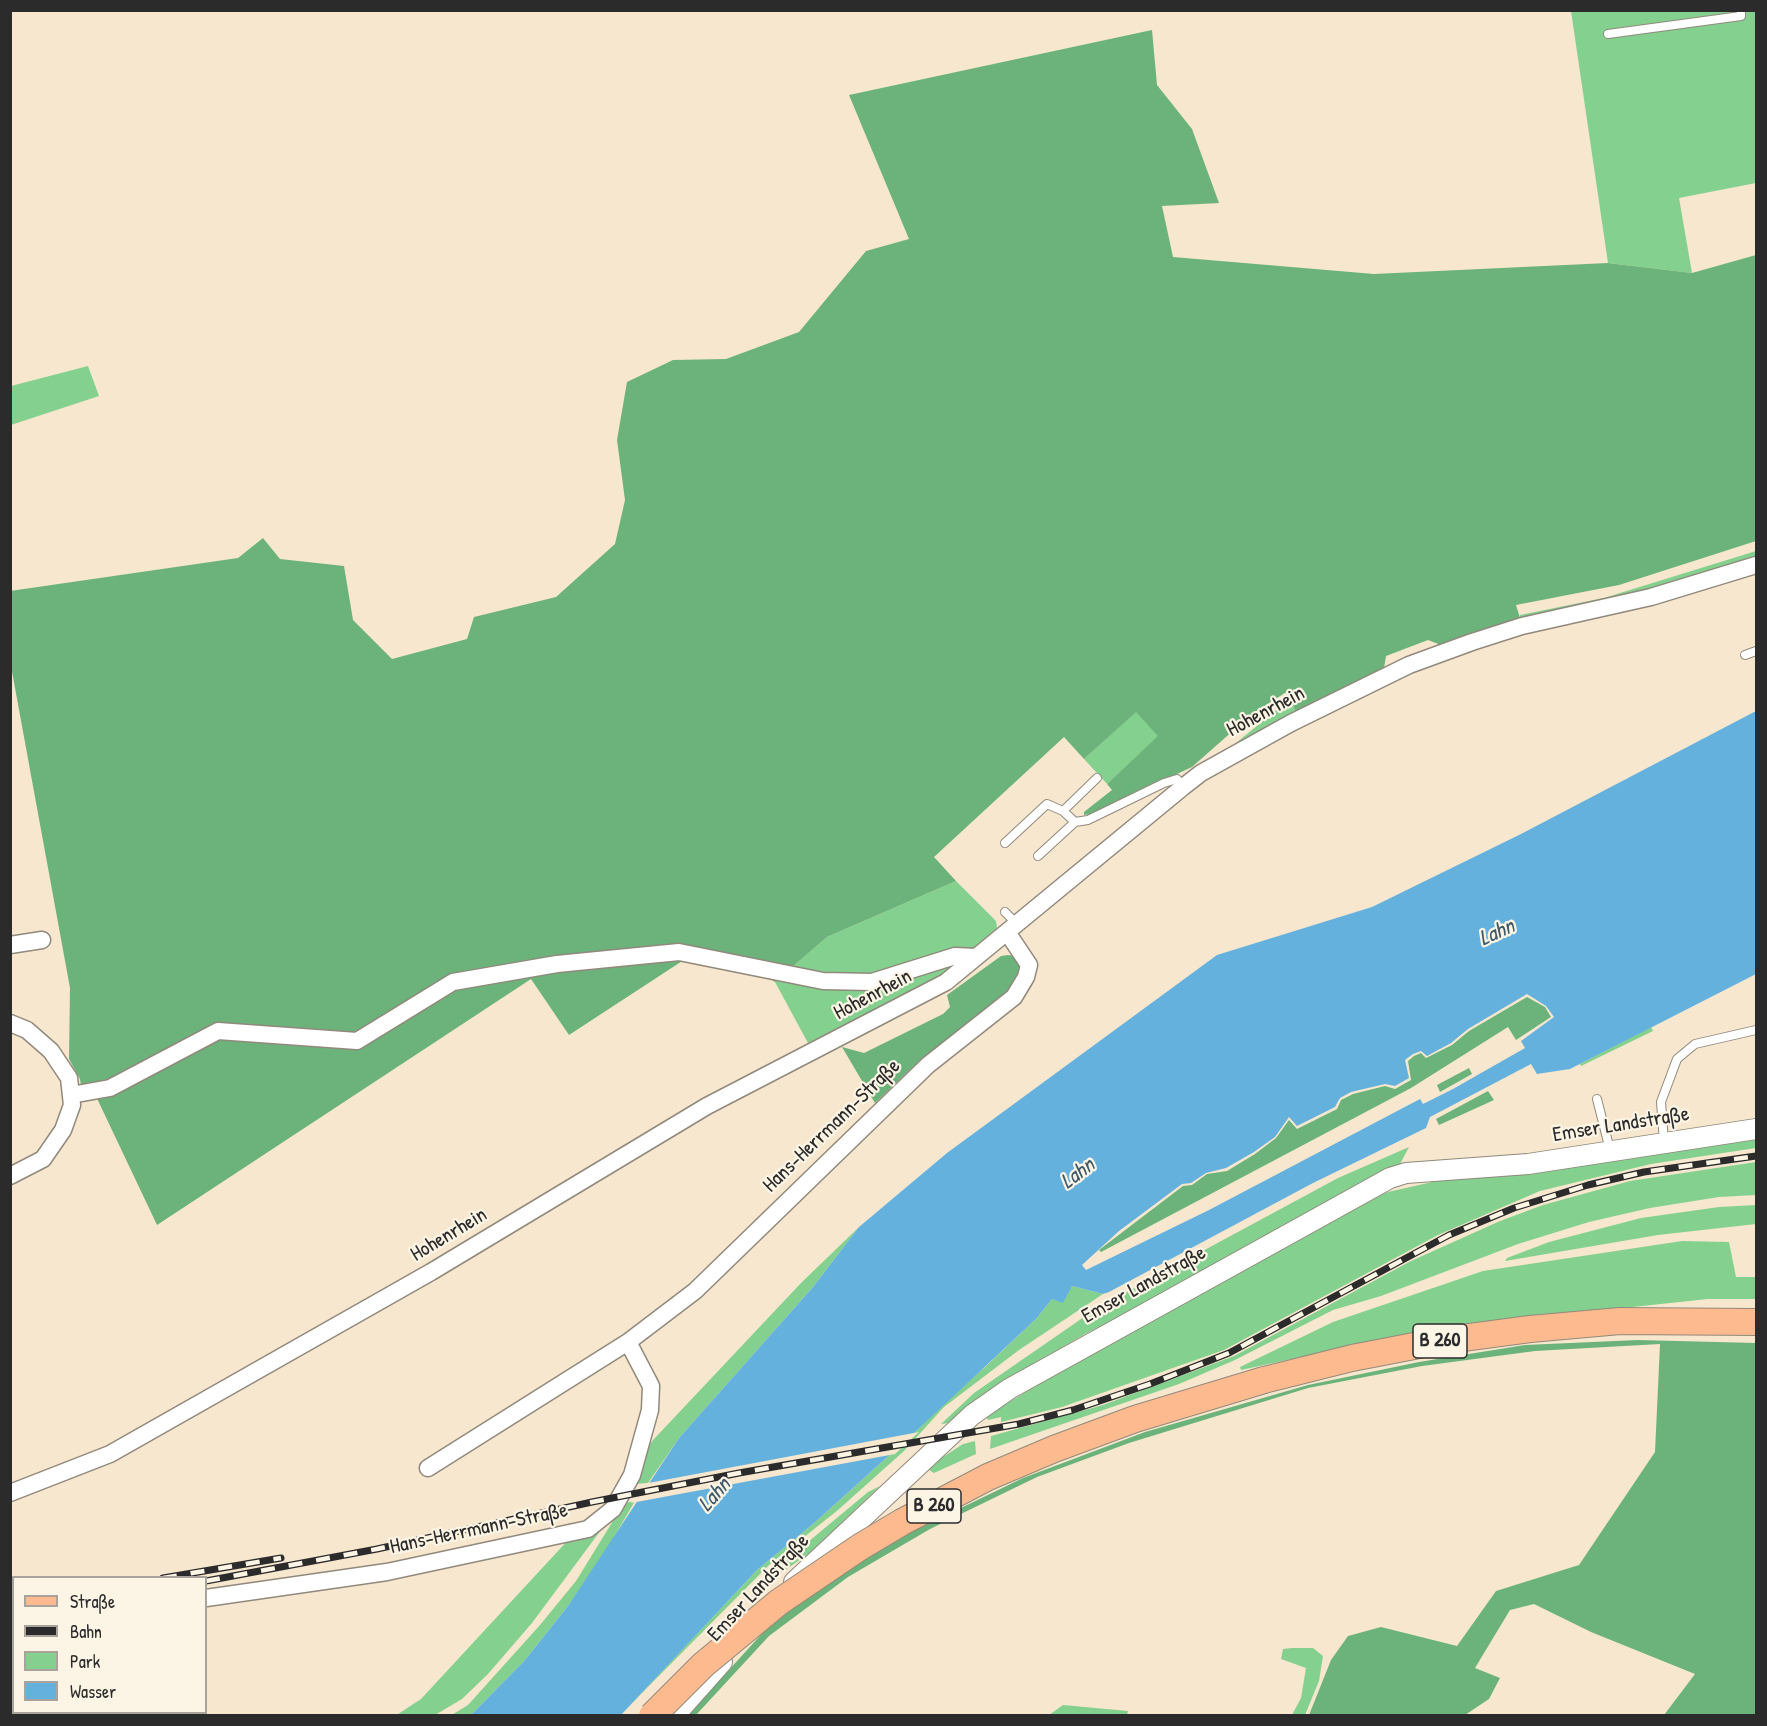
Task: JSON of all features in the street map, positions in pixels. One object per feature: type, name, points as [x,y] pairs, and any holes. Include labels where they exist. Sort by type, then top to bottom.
[{"type":"main road","name":"B 260","points":[[652,1716],[703,1665],[779,1602],[827,1568],[902,1522],[988,1477],[1054,1449],[1135,1419],[1264,1380],[1396,1350],[1530,1329],[1620,1321],[1756,1322]]},
{"type":"street","name":"Hohenrhein","points":[[10,1492],[110,1454],[431,1272],[707,1106],[946,982],[976,957],[1010,923],[1183,786],[1201,773],[1291,723],[1410,665],[1522,626],[1651,597],[1756,565]]},
{"type":"street","name":"Hans-Herrmann-Straße","points":[[428,1468],[628,1342],[695,1291],[928,1065],[1014,997],[1026,977],[1029,965],[1010,923]]},
{"type":"street","points":[[10,945],[42,940]]},
{"type":"street","points":[[71,1095],[110,1088],[218,1031],[357,1041],[453,982],[557,964],[679,951],[823,981],[872,982],[955,956],[976,957]]},
{"type":"street","points":[[10,1023],[27,1030],[51,1051],[69,1078],[72,1105],[63,1130],[43,1159],[10,1176]]},
{"type":"street","name":"Emser Landstraße","points":[[674,1716],[797,1579],[972,1415],[1009,1389],[1390,1178],[1406,1173],[1517,1165],[1756,1129]]},
{"type":"street","name":"Hans-Herrmann-Straße","points":[[207,1598],[387,1572],[588,1529],[613,1509],[632,1475],[650,1410],[651,1386],[628,1342]]},
{"type":"lane","points":[[1608,34],[1741,16],[1741,10]]},
{"type":"lane","points":[[1745,656],[1756,651]]},
{"type":"lane","points":[[1063,811],[1097,778]]},
{"type":"lane","points":[[1038,856],[1075,822],[1088,820],[1164,783],[1177,779],[1183,786]]},
{"type":"lane","points":[[1005,843],[1047,804],[1063,811],[1075,822]]},
{"type":"lane","points":[[1664,1142],[1660,1117],[1661,1102],[1677,1059],[1695,1044],[1756,1030]]},
{"type":"lane","points":[[1597,1100],[1610,1150]]},
{"type":"green space","points":[[1571,11],[1756,11],[1756,183],[1679,198],[1692,273],[1608,263]]},
{"type":"green space","points":[[1152,30],[1157,85],[1192,129],[1219,203],[1162,206],[1173,257],[1374,274],[1608,263],[1692,273],[1756,255],[1756,541],[1619,585],[1516,605],[1520,618],[1441,645],[1428,640],[1386,656],[1384,668],[1296,713],[1288,691],[1252,714],[1192,767],[1091,814],[1084,815],[1084,812],[1112,790],[1107,784],[1158,736],[1136,712],[1084,759],[1064,737],[934,857],[956,881],[827,937],[775,982],[739,959],[696,952],[569,1035],[531,979],[157,1225],[93,1090],[82,1092],[80,1079],[69,1059],[70,988],[11,666],[10,591],[238,558],[263,538],[280,559],[344,566],[353,620],[392,659],[467,639],[474,617],[556,597],[615,544],[625,500],[617,440],[627,382],[673,360],[726,359],[799,332],[866,251],[909,239],[849,95]]},
{"type":"green space","points":[[88,366],[99,396],[11,425],[11,386]]},
{"type":"green space","points":[[1756,551],[1756,558],[1707,574],[1620,597],[1520,618],[1520,615],[1604,598]]},
{"type":"green space","points":[[1291,698],[1295,711],[1218,756],[1236,743]]},
{"type":"green space","points":[[1136,711],[1159,736],[1107,784],[1084,759]]},
{"type":"green space","points":[[956,881],[996,921],[997,928],[936,980],[808,1043],[775,982],[827,937]]},
{"type":"green space","points":[[1001,956],[1015,956],[1021,966],[1021,972],[1000,1000],[921,1059],[875,1103],[842,1047],[864,1053],[943,1014],[950,1007],[947,995]]},
{"type":"green space","points":[[1527,997],[1545,1007],[1551,1017],[1516,1040],[1508,1027],[1411,1088],[1101,1252],[1099,1250],[1183,1186],[1192,1185],[1207,1174],[1227,1171],[1255,1154],[1276,1138],[1289,1120],[1297,1129],[1337,1109],[1341,1100],[1353,1094],[1385,1086],[1395,1089],[1411,1080],[1408,1061],[1414,1056],[1421,1053],[1426,1058],[1452,1045],[1469,1031]]},
{"type":"green space","points":[[1651,1027],[1653,1031],[1581,1066],[1580,1064]]},
{"type":"green space","points":[[1469,1068],[1472,1074],[1440,1092],[1437,1085]]},
{"type":"green space","points":[[1488,1091],[1494,1100],[1439,1125],[1436,1119]]},
{"type":"green space","points":[[1756,1138],[1756,1148],[1651,1164],[1540,1191],[1438,1235],[1224,1350],[1062,1407],[1001,1422],[1001,1417],[988,1420],[986,1416],[1077,1361],[1360,1203],[1388,1192],[1441,1180]]},
{"type":"green space","points":[[1409,1147],[1399,1166],[1345,1191],[1129,1313],[1087,1333],[1001,1383],[973,1402],[949,1423],[941,1424],[974,1393],[1097,1308],[1338,1178]]},
{"type":"green space","points":[[1756,1162],[1756,1195],[1719,1197],[1650,1208],[1589,1222],[1518,1244],[1381,1296],[1333,1310],[1235,1360],[1179,1384],[990,1449],[991,1436],[1103,1405],[1234,1356],[1411,1261],[1500,1221],[1543,1205],[1630,1181]]},
{"type":"green space","points":[[1756,1205],[1756,1224],[1658,1235],[1505,1261],[1507,1258],[1549,1242],[1641,1218],[1719,1207]]},
{"type":"green space","points":[[859,1227],[813,1287],[679,1438],[648,1483],[635,1484],[645,1450],[654,1439],[801,1283]]},
{"type":"green space","points":[[1682,1241],[1729,1242],[1736,1277],[1756,1277],[1756,1299],[1708,1299],[1501,1321],[1411,1333],[1241,1370],[1240,1367],[1333,1322],[1483,1271]]},
{"type":"green space","points":[[1072,1286],[1103,1294],[1019,1350],[944,1407],[904,1451],[838,1510],[769,1565],[630,1705],[757,1570],[813,1524],[914,1433],[1036,1319],[1052,1299]]},
{"type":"green space","points":[[1638,1340],[1756,1343],[1756,1715],[1664,1715],[1695,1674],[1591,1632],[1534,1604],[1510,1610],[1475,1668],[1500,1678],[1489,1699],[1465,1715],[1309,1715],[1331,1660],[1348,1636],[1381,1627],[1457,1646],[1496,1591],[1579,1565],[1655,1452],[1660,1344],[1535,1351],[1422,1366],[1308,1388],[1129,1443],[1037,1477],[930,1529],[848,1577],[769,1636],[696,1715],[687,1716],[768,1627],[835,1577],[911,1532],[1023,1478],[1145,1432],[1308,1385],[1419,1362],[1525,1345]]},
{"type":"green space","points":[[975,1441],[976,1454],[934,1473],[926,1468],[963,1444]]},
{"type":"green space","points":[[880,1486],[812,1551],[777,1576],[775,1572],[778,1567],[868,1492]]},
{"type":"green space","points":[[635,1501],[600,1561],[525,1660],[471,1715],[450,1716],[468,1705],[540,1625],[576,1581],[624,1503]]},
{"type":"green space","points":[[604,1526],[532,1623],[488,1674],[462,1699],[435,1715],[395,1716],[421,1699],[570,1538]]},
{"type":"green space","points":[[1313,1648],[1323,1656],[1319,1681],[1305,1715],[1292,1715],[1301,1698],[1306,1668],[1281,1659],[1283,1649]]},
{"type":"green space","points":[[1063,1705],[1128,1711],[1127,1715],[1049,1715]]},
{"type":"water","name":"Lahn","points":[[1756,711],[1756,974],[1570,1069],[1537,1074],[1531,1064],[1430,1117],[1426,1128],[1313,1183],[1109,1292],[1103,1294],[1072,1286],[1063,1303],[1052,1299],[1036,1319],[914,1433],[813,1524],[757,1570],[621,1715],[471,1715],[525,1660],[568,1606],[679,1438],[813,1287],[859,1227],[947,1153],[1217,955],[1372,907],[1521,834]],"holes":[[[1527,994],[1546,1006],[1554,1017],[1521,1041],[1525,1048],[1453,1089],[1423,1104],[1420,1099],[1209,1210],[1086,1270],[1082,1265],[1119,1231],[1182,1184],[1191,1183],[1206,1173],[1226,1168],[1275,1137],[1289,1117],[1297,1126],[1335,1107],[1340,1098],[1351,1092],[1385,1084],[1395,1086],[1409,1078],[1405,1060],[1413,1054],[1421,1051],[1427,1056]]]},
{"type":"pier","points":[[919,1432],[895,1454],[631,1503],[643,1484]]},
{"type":"railway","points":[[207,1581],[377,1549],[592,1502],[739,1473],[1019,1424],[1073,1410],[1150,1384],[1229,1353],[1449,1235],[1514,1208],[1588,1185],[1644,1172],[1756,1156]]},
{"type":"railway","points":[[175,1576],[281,1558]]}]
